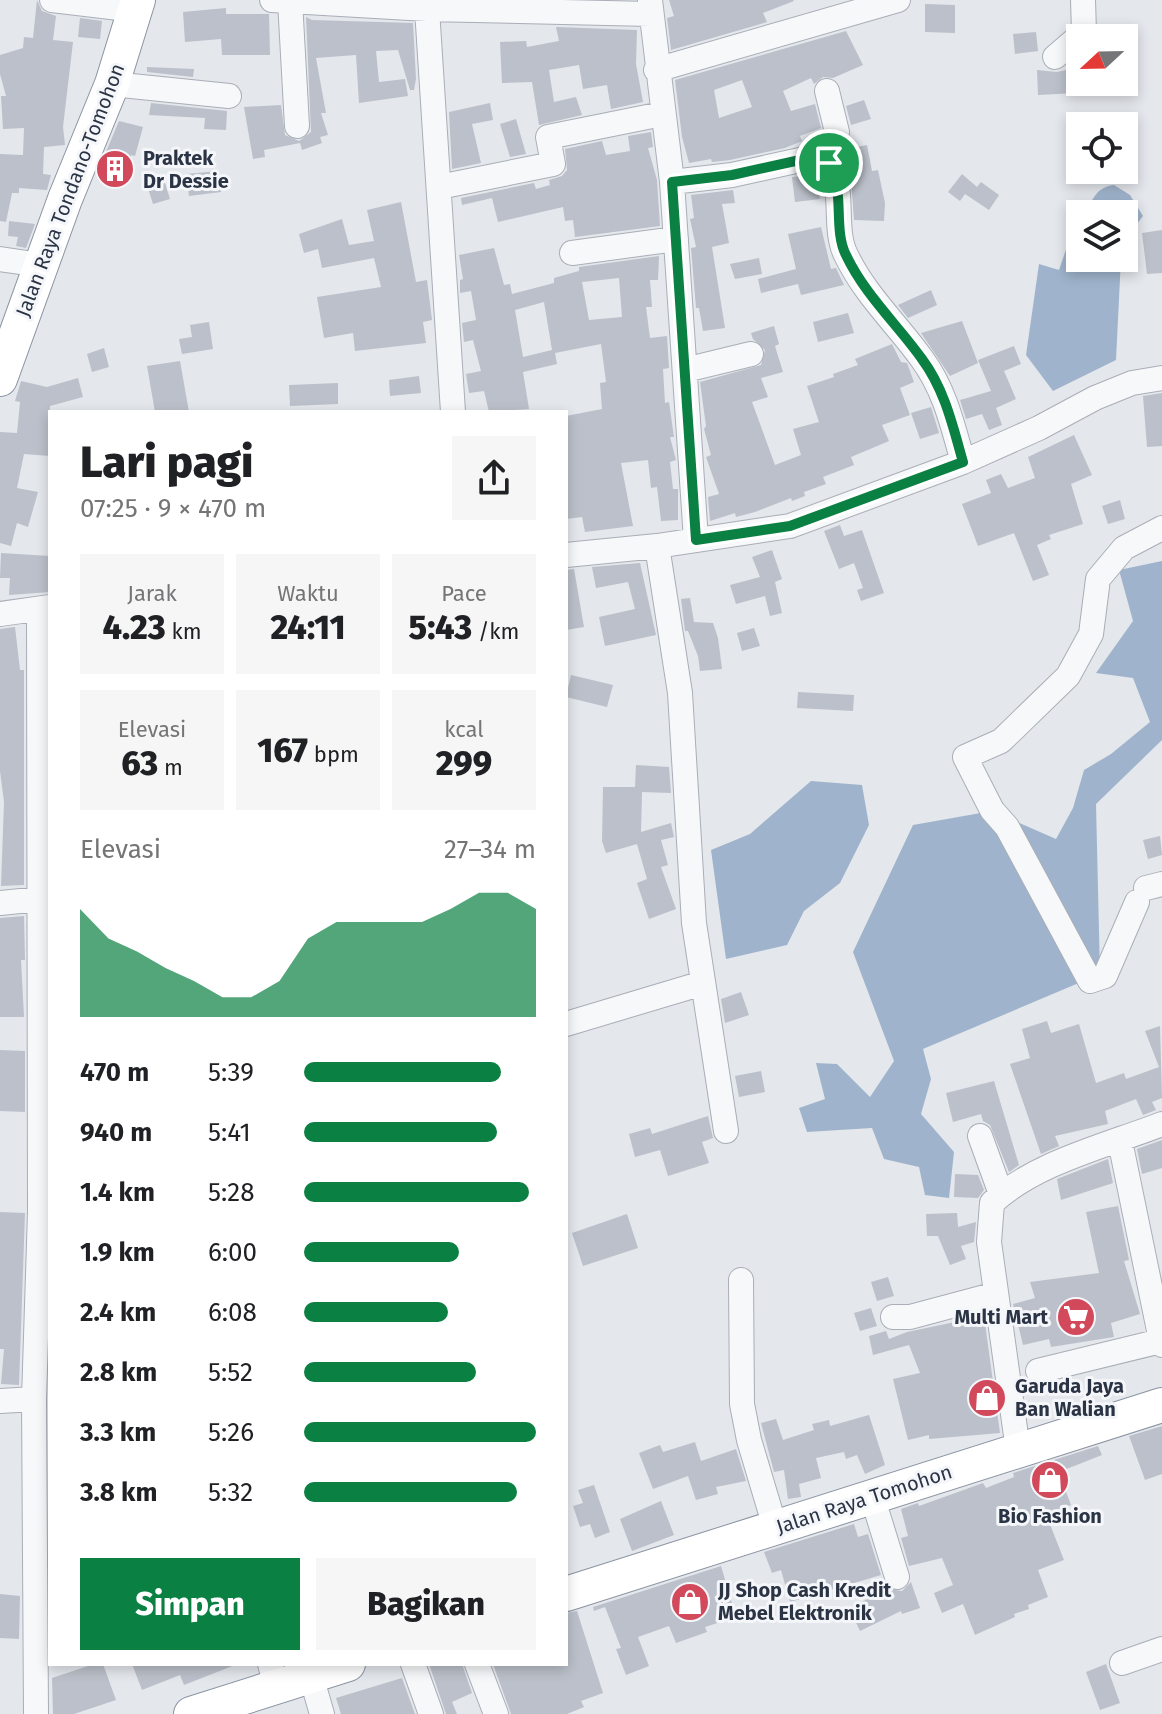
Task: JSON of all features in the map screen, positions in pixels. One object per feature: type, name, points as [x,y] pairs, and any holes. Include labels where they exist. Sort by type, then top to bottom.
[{"type":"highway","name":"Jalan Raya Tondano-Tomohon","points":[[0,379],[112,84],[137,5]]},
{"type":"highway","name":"Jalan Raya Tomohon","points":[[568,1593],[1162,1405]]},
{"type":"highway","points":[[191,1714],[342,1666]]},
{"type":"street","points":[[52,0],[137,5]]},
{"type":"street","points":[[656,70],[898,0]]},
{"type":"street","points":[[1055,57],[1084,32],[1083,0]]},
{"type":"street","points":[[297,126],[281,1],[427,9],[651,7],[656,70],[672,182],[696,540]]},
{"type":"street","points":[[427,9],[453,410]]},
{"type":"street","points":[[112,84],[229,96]]},
{"type":"street","points":[[827,91],[837,132],[829,163]]},
{"type":"street","points":[[439,187],[553,164],[548,137],[662,114]]},
{"type":"street","points":[[672,182],[732,175],[809,158],[820,158],[829,163],[837,180],[837,227],[846,256],[881,310],[923,360],[938,384],[963,462]]},
{"type":"street","points":[[572,253],[676,239]]},
{"type":"street","points":[[0,259],[41,265]]},
{"type":"street","points":[[685,370],[751,354]]},
{"type":"street","points":[[568,555],[657,546],[790,526],[963,462],[1132,383],[1162,378]]},
{"type":"street","points":[[1148,891],[1105,976],[1090,981],[1007,827],[992,810],[965,757],[1001,741],[1068,676],[1091,634],[1098,579],[1124,548],[1162,528]]},
{"type":"street","points":[[657,546],[680,693],[694,923],[726,1131]]},
{"type":"street","points":[[0,614],[44,608],[40,1212],[34,1399],[42,1474],[36,1714]]},
{"type":"street","points":[[0,903],[40,899]]},
{"type":"street","points":[[568,1023],[703,983]]},
{"type":"street","points":[[1018,1450],[988,1221],[992,1203],[1029,1176],[1162,1124]]},
{"type":"street","points":[[980,1136],[1001,1194]]},
{"type":"street","points":[[1038,1371],[1162,1343],[1120,1141]]},
{"type":"street","points":[[741,1280],[742,1404],[749,1440],[775,1527]]},
{"type":"street","points":[[893,1317],[910,1317],[996,1294]]},
{"type":"street","points":[[0,1401],[34,1399]]},
{"type":"street","points":[[872,1496],[897,1577]]},
{"type":"street","points":[[1122,1663],[1162,1649]]},
{"type":"street","points":[[414,1666],[431,1714]]},
{"type":"street","points":[[478,1666],[496,1714]]},
{"type":"street","points":[[311,1676],[322,1714]]},
{"type":"water","points":[[1114,185],[1133,200],[1092,200],[1108,186]]},
{"type":"water","points":[[1066,250],[1066,272],[1120,272],[1116,360],[1053,391],[1026,355],[1039,264],[1059,270]]},
{"type":"water","points":[[1162,561],[1162,740],[1096,804],[1100,974],[923,1049],[931,1079],[921,1114],[954,1152],[949,1198],[925,1195],[919,1167],[884,1159],[872,1128],[807,1132],[799,1108],[825,1099],[816,1063],[837,1064],[870,1097],[894,1061],[853,952],[913,825],[992,811],[1056,839],[1073,808],[1084,770],[1111,754],[1150,722],[1133,678],[1096,673],[1133,621],[1119,570]]},
{"type":"water","points":[[811,781],[862,785],[869,825],[840,883],[804,911],[787,945],[726,959],[711,850],[750,834]]},
{"type":"building","points":[[37,0],[42,11],[56,16],[53,40],[73,42],[63,127],[65,145],[44,147],[43,174],[51,175],[47,190],[19,188],[19,193],[12,193],[6,222],[0,221],[0,154],[23,155],[24,128],[3,129],[1,96],[6,96],[0,74],[0,55],[23,48],[24,37],[33,38]]},
{"type":"building","points":[[669,0],[794,1],[763,13],[767,22],[671,50],[667,18],[674,16]]},
{"type":"building","points":[[925,4],[955,5],[955,33],[925,32]]},
{"type":"building","points":[[226,8],[226,14],[269,14],[270,55],[222,55],[221,39],[185,42],[183,12]]},
{"type":"building","points":[[306,17],[312,20],[413,23],[414,90],[410,90],[398,50],[376,51],[379,82],[405,79],[408,96],[359,103],[356,55],[316,58],[326,113],[321,113],[328,135],[320,137],[322,143],[302,150],[300,143],[264,150],[265,157],[253,159],[244,107],[281,105],[285,135],[299,141],[311,132]]},
{"type":"building","points":[[80,18],[102,21],[100,39],[78,37]]},
{"type":"building","points":[[556,27],[637,30],[636,64],[643,102],[611,109],[607,85],[583,89],[579,65],[549,70],[554,102],[576,97],[582,115],[539,125],[532,82],[502,83],[500,42],[526,41],[527,47],[559,41]]},
{"type":"building","points":[[846,31],[863,65],[833,78],[823,77],[814,84],[811,78],[783,91],[791,111],[815,104],[821,128],[800,136],[802,141],[785,148],[712,162],[711,159],[689,163],[682,137],[675,80]],"holes":[[[742,80],[752,107],[719,118],[714,90]]]},
{"type":"building","points":[[1036,32],[1038,51],[1015,54],[1013,34]]},
{"type":"building","points":[[147,67],[194,69],[193,77],[147,72]]},
{"type":"building","points":[[1037,70],[1066,70],[1066,94],[1038,95]]},
{"type":"building","points":[[864,100],[871,119],[851,125],[846,106]]},
{"type":"building","points":[[151,103],[227,111],[226,130],[204,129],[205,118],[149,115]]},
{"type":"building","points":[[490,103],[493,120],[472,124],[481,163],[452,169],[449,112]]},
{"type":"building","points":[[516,119],[526,154],[510,157],[500,124]]},
{"type":"building","points":[[119,121],[143,127],[135,156],[131,155],[131,177],[100,177],[100,166]]},
{"type":"building","points":[[651,132],[653,147],[648,148],[657,180],[660,226],[575,237],[573,220],[565,221],[563,207],[498,222],[492,198],[462,205],[461,198],[534,183],[536,189],[550,185],[549,180],[562,176],[567,170],[565,149],[602,141],[606,155],[630,151],[628,136]]},
{"type":"building","points":[[867,145],[872,171],[878,170],[885,203],[884,221],[854,220],[851,179],[845,163],[848,149]]},
{"type":"building","points":[[218,171],[221,192],[189,196],[186,174]]},
{"type":"building","points":[[962,174],[977,187],[981,182],[999,195],[989,210],[965,194],[960,201],[948,192]]},
{"type":"building","points":[[815,175],[820,199],[795,202],[792,177]]},
{"type":"building","points":[[164,180],[170,199],[153,204],[147,185]]},
{"type":"building","points":[[733,190],[735,203],[722,204],[729,243],[712,247],[725,328],[703,331],[699,308],[696,308],[691,248],[696,247],[690,219],[694,218],[691,195]]},
{"type":"building","points":[[401,202],[416,282],[427,280],[432,320],[423,322],[426,343],[355,351],[353,333],[324,338],[317,297],[381,287],[374,258],[322,268],[318,249],[304,253],[299,234],[342,219],[349,245],[374,241],[367,210]]},
{"type":"building","points":[[9,221],[35,224],[26,248],[16,246],[18,237],[8,236]]},
{"type":"building","points":[[821,227],[831,269],[836,268],[844,285],[801,295],[798,284],[761,293],[758,279],[796,269],[788,234]]},
{"type":"building","points":[[1162,230],[1162,273],[1147,274],[1142,233]]},
{"type":"building","points":[[494,248],[504,285],[510,284],[512,294],[554,283],[554,278],[579,271],[579,267],[659,256],[658,280],[650,280],[652,307],[646,307],[650,338],[667,336],[669,368],[663,369],[665,403],[669,402],[674,437],[670,437],[676,460],[670,462],[673,489],[678,489],[678,520],[661,521],[657,487],[651,488],[648,460],[621,463],[633,526],[585,532],[582,517],[568,519],[568,416],[602,409],[600,383],[606,382],[601,344],[555,353],[557,364],[523,372],[529,409],[489,410],[484,391],[469,393],[466,374],[481,371],[473,340],[464,342],[462,323],[476,320],[471,291],[460,293],[460,280],[463,279],[459,255]],"holes":[[[619,278],[622,317],[589,320],[582,282]],[[544,302],[552,350],[523,357],[515,310]]]},
{"type":"building","points":[[759,258],[762,274],[735,279],[730,264]]},
{"type":"building","points":[[931,290],[937,305],[908,318],[898,305]]},
{"type":"building","points":[[848,313],[854,333],[818,342],[813,322]]},
{"type":"building","points":[[962,321],[978,363],[950,376],[921,333]]},
{"type":"building","points":[[209,322],[213,349],[182,354],[179,339],[192,337],[190,325]]},
{"type":"building","points":[[774,326],[779,344],[775,346],[783,372],[761,378],[768,397],[752,402],[775,465],[801,455],[793,429],[819,422],[807,386],[834,377],[833,374],[858,365],[855,359],[892,344],[901,362],[907,363],[914,382],[900,388],[910,415],[882,425],[889,441],[851,457],[854,465],[823,477],[826,484],[804,492],[805,496],[736,517],[735,513],[710,521],[708,497],[719,494],[706,457],[711,455],[704,429],[700,382],[761,365],[765,350],[751,333]]},
{"type":"building","points":[[1014,346],[1021,364],[1004,371],[1016,399],[996,408],[1002,425],[989,430],[982,414],[966,419],[960,400],[991,391],[978,360]]},
{"type":"building","points":[[104,348],[109,367],[92,372],[87,354]]},
{"type":"building","points":[[180,361],[189,410],[155,410],[147,366]]},
{"type":"building","points":[[419,376],[421,393],[390,396],[389,380]]},
{"type":"building","points":[[78,378],[83,397],[50,406],[48,456],[24,454],[17,488],[38,492],[28,527],[17,523],[11,546],[0,543],[0,432],[17,433],[20,402],[15,401],[21,381],[47,387]]},
{"type":"building","points":[[338,383],[338,404],[290,406],[289,385]]},
{"type":"building","points":[[1162,393],[1162,446],[1147,447],[1143,396]]},
{"type":"building","points":[[931,407],[939,433],[920,439],[911,413]]},
{"type":"building","points":[[1074,435],[1092,475],[1071,484],[1083,524],[1049,535],[1051,539],[1037,545],[1049,575],[1033,581],[1014,533],[978,546],[962,504],[991,493],[986,480],[1001,474],[1008,488],[1035,478],[1028,457]]},
{"type":"building","points":[[1120,500],[1125,519],[1108,524],[1102,506]]},
{"type":"building","points":[[840,525],[844,536],[862,530],[884,593],[861,601],[857,590],[863,588],[854,563],[839,569],[824,531]]},
{"type":"building","points":[[772,550],[782,579],[775,582],[782,613],[770,616],[765,596],[736,604],[730,585],[760,577],[752,557]]},
{"type":"building","points":[[1,553],[48,556],[48,592],[9,595],[10,578],[0,578]]},
{"type":"building","points":[[640,563],[656,635],[605,646],[599,617],[635,609],[628,582],[596,588],[592,567]]},
{"type":"building","points":[[574,569],[584,627],[568,630],[568,570]]},
{"type":"building","points":[[690,598],[694,622],[713,623],[722,669],[700,671],[698,656],[688,631],[685,631],[681,599]]},
{"type":"building","points":[[15,627],[20,670],[24,670],[24,885],[1,886],[4,802],[0,771],[0,629]]},
{"type":"building","points":[[754,628],[760,646],[742,651],[737,633]]},
{"type":"building","points":[[571,675],[613,685],[607,707],[568,697]]},
{"type":"building","points":[[798,692],[854,695],[853,711],[797,708]]},
{"type":"building","points":[[636,765],[669,767],[671,793],[642,792],[641,832],[671,823],[674,837],[661,840],[668,865],[661,867],[676,909],[649,919],[637,883],[647,879],[637,844],[606,853],[602,841],[603,787],[635,787]]},
{"type":"building","points":[[1160,836],[1162,855],[1148,859],[1143,840]]},
{"type":"building","points":[[24,916],[25,960],[21,960],[24,1017],[0,1017],[0,918]]},
{"type":"building","points":[[741,992],[749,1015],[725,1023],[721,999]]},
{"type":"building","points":[[1047,1021],[1051,1033],[1079,1024],[1096,1083],[1124,1073],[1126,1079],[1159,1067],[1145,1031],[1160,1026],[1162,1098],[1152,1102],[1156,1110],[1143,1115],[1136,1099],[1105,1111],[1108,1124],[1055,1136],[1059,1146],[1041,1154],[1010,1064],[1030,1058],[1022,1029]]},
{"type":"building","points":[[0,1050],[25,1051],[25,1112],[0,1111]]},
{"type":"building","points":[[761,1071],[765,1092],[739,1097],[735,1076]]},
{"type":"building","points":[[994,1081],[1019,1165],[1009,1172],[990,1125],[983,1121],[981,1114],[953,1122],[946,1093]]},
{"type":"building","points":[[708,1116],[713,1138],[702,1142],[709,1163],[668,1176],[660,1150],[635,1157],[629,1134],[650,1128],[652,1134]]},
{"type":"building","points":[[1162,1140],[1162,1168],[1142,1174],[1137,1149]]},
{"type":"building","points":[[1108,1159],[1113,1183],[1061,1200],[1057,1179]]},
{"type":"building","points":[[955,1174],[978,1175],[984,1190],[978,1198],[954,1197]]},
{"type":"building","points":[[1118,1206],[1129,1260],[1124,1261],[1140,1314],[1111,1323],[1114,1337],[1051,1347],[1049,1339],[1023,1345],[1013,1304],[1035,1298],[1030,1282],[1099,1273],[1086,1212]]},
{"type":"building","points":[[0,1212],[25,1213],[19,1385],[1,1384],[4,1349],[0,1349]]},
{"type":"building","points":[[957,1213],[958,1227],[976,1222],[974,1242],[961,1246],[966,1259],[950,1265],[938,1236],[927,1236],[926,1214]]},
{"type":"building","points":[[627,1214],[638,1248],[583,1266],[572,1233]]},
{"type":"building","points":[[888,1277],[894,1296],[877,1301],[871,1282]]},
{"type":"building","points":[[871,1308],[877,1326],[860,1331],[854,1313]]},
{"type":"building","points":[[984,1316],[1000,1433],[929,1439],[929,1435],[908,1440],[893,1379],[920,1373],[909,1345],[873,1355],[869,1336],[886,1331],[889,1339],[907,1332]]},
{"type":"building","points":[[869,1415],[885,1465],[865,1474],[857,1455],[846,1459],[844,1452],[816,1458],[821,1478],[799,1484],[801,1497],[788,1499],[784,1470],[774,1472],[761,1423],[776,1419],[783,1440],[814,1430],[812,1424],[829,1420],[830,1426]]},
{"type":"building","points":[[1162,1426],[1162,1474],[1145,1480],[1129,1436]]},
{"type":"building","points":[[695,1442],[701,1461],[736,1449],[746,1481],[716,1487],[718,1494],[696,1500],[688,1476],[653,1489],[639,1453],[660,1445],[663,1452]]},
{"type":"building","points":[[1098,1446],[1102,1455],[1064,1470],[1067,1478],[1062,1481],[1071,1505],[1046,1514],[1064,1560],[1038,1570],[1048,1597],[1028,1605],[1029,1609],[1014,1614],[1015,1617],[975,1635],[963,1604],[942,1613],[934,1593],[953,1585],[942,1558],[909,1566],[901,1538],[908,1536],[901,1509],[918,1503],[919,1506],[983,1483],[986,1488],[1014,1477],[1013,1473]]},
{"type":"building","points":[[594,1485],[610,1532],[595,1538],[590,1524],[580,1527],[573,1506],[583,1503],[578,1490]]},
{"type":"building","points":[[661,1501],[674,1535],[632,1551],[620,1519]]},
{"type":"building","points":[[854,1524],[858,1537],[868,1534],[881,1575],[790,1602],[781,1570],[772,1573],[764,1552]]},
{"type":"building","points":[[721,1566],[736,1617],[705,1627],[707,1632],[676,1643],[669,1626],[638,1637],[649,1666],[626,1675],[616,1649],[621,1648],[605,1607],[594,1611],[593,1607]]},
{"type":"building","points":[[911,1582],[920,1608],[902,1614],[901,1611],[860,1631],[849,1608],[888,1589],[902,1591]]},
{"type":"building","points":[[0,1594],[20,1596],[19,1639],[0,1638]]},
{"type":"building","points":[[577,1611],[603,1693],[581,1701],[584,1707],[567,1714],[511,1714],[494,1666],[568,1666],[568,1613]]},
{"type":"building","points":[[1106,1664],[1120,1703],[1100,1710],[1086,1672]]},
{"type":"building","points":[[88,1666],[104,1666],[116,1700],[74,1714],[53,1714],[52,1678]]},
{"type":"building","points":[[133,1666],[232,1666],[184,1685],[180,1675],[142,1690]]},
{"type":"building","points":[[430,1666],[463,1666],[472,1693],[452,1702],[457,1714],[446,1714]]},
{"type":"building","points":[[402,1678],[415,1714],[341,1714],[336,1698]]},
{"type":"place","name":"Praktek Dr Dessie","points":[[115,169]]},
{"type":"place","name":"Multi Mart","points":[[1076,1317]]},
{"type":"place","name":"Garuda Jaya Ban Walian","points":[[987,1398]]},
{"type":"place","name":"Bio Fashion","points":[[1050,1480]]},
{"type":"place","name":"JJ Shop Cash Kredit Mebel Elektronik","points":[[690,1602]]},
{"type":"route","points":[[809,158],[820,158],[829,163],[837,180],[837,227],[846,256],[881,310],[923,360],[938,384],[963,462],[790,526],[696,540],[672,182],[732,175],[809,158]]}]
